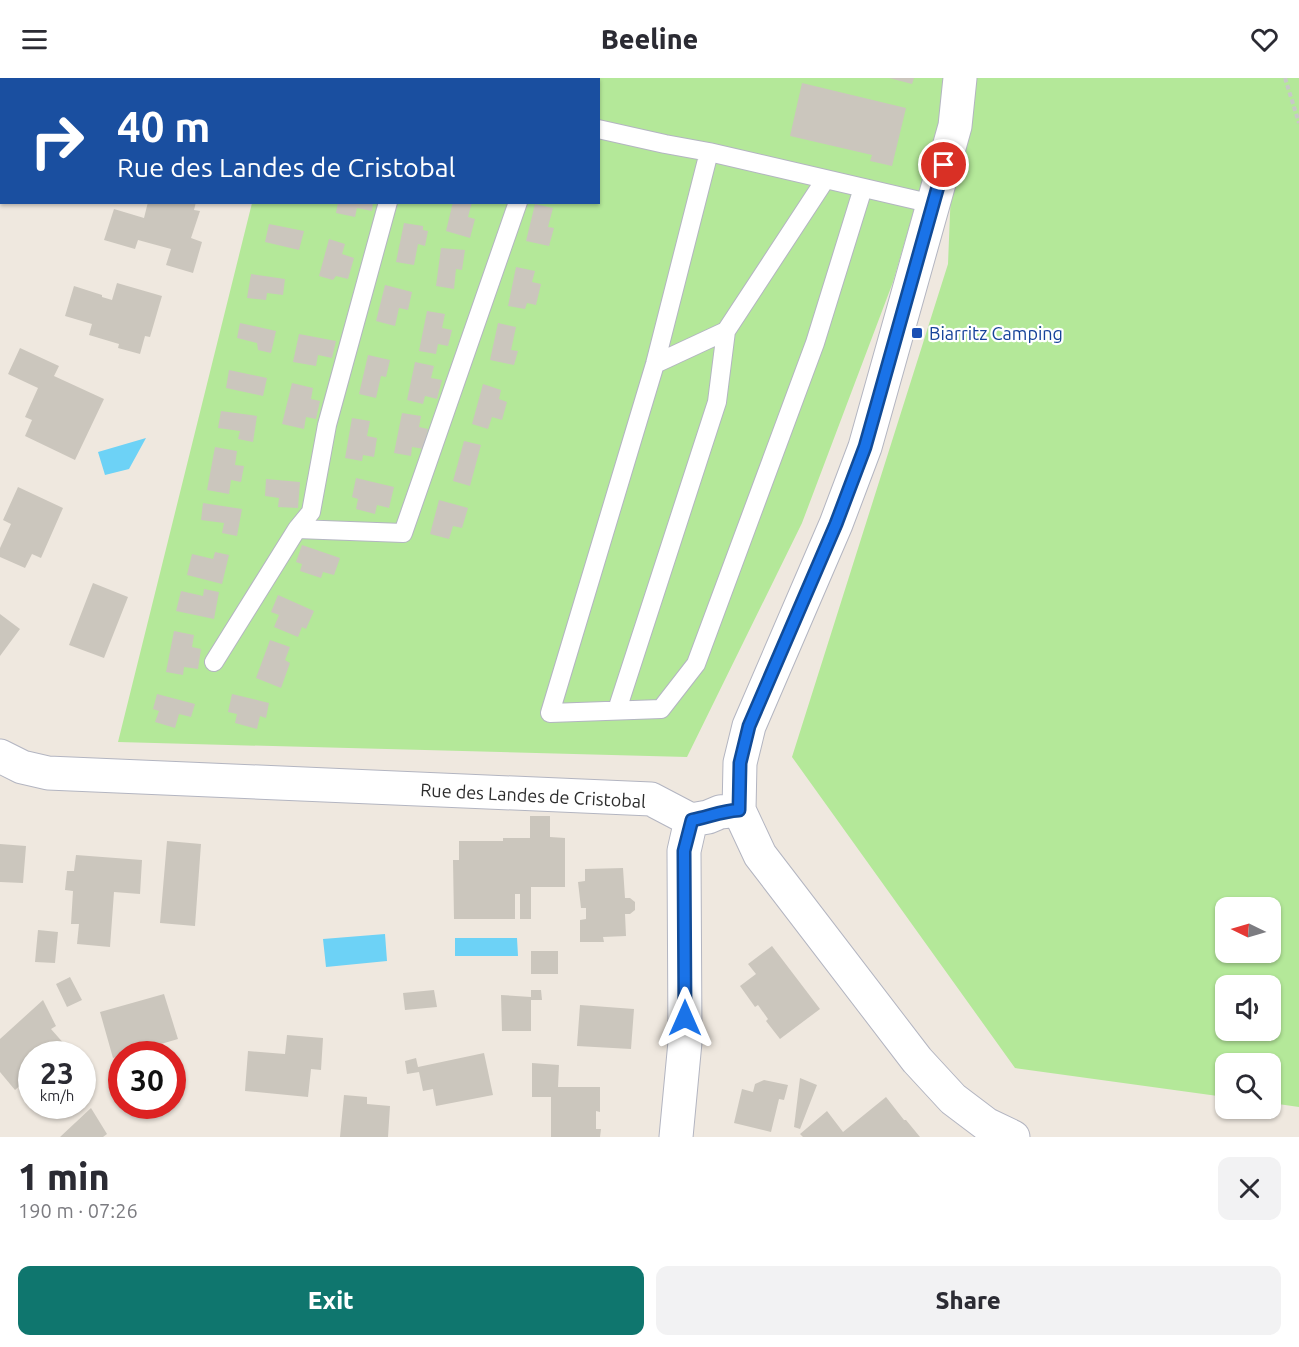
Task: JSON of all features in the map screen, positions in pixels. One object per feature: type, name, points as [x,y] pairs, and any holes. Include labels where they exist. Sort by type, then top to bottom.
[{"type":"street","points":[[960,78],[955,126],[865,447],[836,524],[749,726],[740,763],[739,810],[760,855],[917,1060],[953,1099],[986,1124],[1013,1137]]},
{"type":"street","name":"Rue des Landes de Cristobal","points":[[0,756],[22,768],[48,773],[651,799],[692,820]]},
{"type":"street","points":[[676,1137],[685,1042],[684,851],[692,820],[720,812],[739,810]]},
{"type":"lane","points":[[600,129],[709,152],[933,204]]},
{"type":"lane","points":[[709,152],[655,364],[550,713],[661,710],[696,664],[815,343],[863,188]]},
{"type":"lane","points":[[617,711],[717,402],[726,331],[825,180]]},
{"type":"lane","points":[[214,662],[297,529],[311,512],[327,425],[387,204]]},
{"type":"lane","points":[[297,529],[403,533],[517,204]]},
{"type":"lane","points":[[655,364],[726,331]]},
{"type":"path","points":[[1285,78],[1299,123]]},
{"type":"green space","points":[[600,78],[1299,78],[1299,1107],[1281,1104],[1281,1053],[1215,1053],[1215,1096],[1015,1068],[792,757],[948,264],[953,139],[950,87],[893,282],[802,523],[687,757],[118,742],[252,204],[600,204]]},
{"type":"water","points":[[146,438],[129,469],[105,475],[98,452]]},
{"type":"water","points":[[385,934],[387,961],[326,967],[323,939]]},
{"type":"water","points":[[455,938],[517,938],[518,956],[455,956]]},
{"type":"building","points":[[889,78],[914,78],[912,84]]},
{"type":"building","points":[[802,83],[906,108],[892,166],[870,161],[872,155],[790,136]]},
{"type":"building","points":[[148,204],[196,204],[194,210],[200,211],[191,238],[202,242],[193,273],[166,265],[171,249],[138,240],[135,249],[104,240],[114,209],[144,218]]},
{"type":"building","points":[[338,204],[373,204],[372,211],[357,208],[355,217],[336,213]]},
{"type":"building","points":[[453,204],[471,204],[468,217],[475,219],[470,238],[446,231]]},
{"type":"building","points":[[535,204],[553,208],[548,227],[554,228],[549,246],[526,241]]},
{"type":"building","points":[[404,223],[423,226],[423,230],[428,231],[425,246],[418,244],[414,265],[396,262]]},
{"type":"building","points":[[269,224],[304,231],[299,250],[265,242]]},
{"type":"building","points":[[329,239],[345,244],[342,254],[354,258],[348,279],[336,276],[333,280],[319,276]]},
{"type":"building","points":[[441,248],[465,250],[462,270],[456,269],[454,289],[436,286]]},
{"type":"building","points":[[516,267],[535,271],[532,282],[541,284],[536,305],[527,303],[525,309],[508,306]]},
{"type":"building","points":[[251,274],[285,279],[283,295],[267,293],[266,300],[247,298]]},
{"type":"building","points":[[117,283],[162,296],[150,337],[145,336],[140,354],[118,348],[119,344],[89,335],[92,324],[65,316],[74,286],[112,300]]},
{"type":"building","points":[[385,285],[412,292],[408,310],[399,308],[395,326],[376,321]]},
{"type":"building","points":[[427,311],[445,314],[442,328],[452,330],[448,346],[438,344],[436,354],[419,351]]},
{"type":"building","points":[[240,323],[276,331],[271,353],[258,350],[257,343],[237,338]]},
{"type":"building","points":[[498,323],[516,327],[511,350],[518,351],[514,365],[490,360]]},
{"type":"building","points":[[299,334],[336,341],[332,358],[318,355],[316,366],[293,362]]},
{"type":"building","points":[[20,348],[59,366],[54,376],[104,399],[75,460],[25,436],[32,420],[25,417],[38,388],[8,374]]},
{"type":"building","points":[[368,355],[390,360],[386,377],[381,376],[376,398],[359,394]]},
{"type":"building","points":[[415,362],[434,366],[431,378],[442,380],[437,399],[425,396],[423,404],[407,400]]},
{"type":"building","points":[[229,370],[267,378],[263,396],[226,388]]},
{"type":"building","points":[[292,383],[313,388],[311,399],[320,401],[316,419],[306,417],[304,429],[282,424]]},
{"type":"building","points":[[483,384],[501,390],[499,399],[507,402],[502,420],[492,417],[488,429],[472,424]]},
{"type":"building","points":[[221,411],[257,416],[253,442],[238,439],[240,431],[218,428]]},
{"type":"building","points":[[402,413],[421,416],[419,427],[428,429],[424,449],[412,447],[411,456],[394,453]]},
{"type":"building","points":[[352,418],[370,421],[367,436],[377,438],[374,457],[363,455],[362,461],[345,458]]},
{"type":"building","points":[[464,441],[481,445],[470,486],[453,481]]},
{"type":"building","points":[[215,447],[237,451],[235,465],[244,466],[241,482],[231,480],[229,494],[207,490]]},
{"type":"building","points":[[356,478],[394,487],[389,508],[377,505],[375,514],[356,509],[358,499],[352,497]]},
{"type":"building","points":[[266,479],[300,482],[298,508],[278,507],[279,498],[265,496]]},
{"type":"building","points":[[18,487],[63,508],[41,558],[32,554],[25,568],[0,557],[0,548],[11,524],[3,520]]},
{"type":"building","points":[[439,500],[468,508],[462,528],[453,526],[449,539],[430,534]]},
{"type":"building","points":[[203,503],[242,509],[237,536],[222,533],[224,523],[201,520]]},
{"type":"building","points":[[302,545],[340,558],[334,575],[323,572],[321,578],[300,571],[302,564],[296,562]]},
{"type":"building","points":[[215,552],[229,555],[222,584],[187,575],[192,554],[213,559]]},
{"type":"building","points":[[93,583],[128,597],[104,658],[69,645]]},
{"type":"building","points":[[204,589],[219,592],[214,619],[176,611],[181,591],[203,596]]},
{"type":"building","points":[[278,595],[314,611],[306,629],[302,627],[298,637],[274,627],[279,615],[271,612]]},
{"type":"building","points":[[0,614],[20,629],[0,656]]},
{"type":"building","points":[[174,631],[194,635],[192,647],[201,649],[198,669],[184,667],[183,675],[166,672]]},
{"type":"building","points":[[270,640],[290,647],[285,660],[290,663],[281,688],[256,678]]},
{"type":"building","points":[[157,694],[195,704],[191,717],[179,714],[175,728],[155,722],[159,711],[153,709]]},
{"type":"building","points":[[232,694],[269,703],[266,718],[260,716],[257,729],[235,723],[237,714],[228,712]]},
{"type":"building","points":[[530,816],[550,816],[550,837],[565,838],[565,887],[531,887],[531,919],[520,919],[520,894],[515,894],[515,919],[454,919],[453,860],[459,860],[459,841],[503,841],[503,838],[530,838]]},
{"type":"building","points":[[167,841],[201,844],[195,926],[160,923]]},
{"type":"building","points":[[0,844],[26,846],[23,883],[0,882]]},
{"type":"building","points":[[76,855],[142,860],[140,894],[114,892],[110,947],[77,944],[79,924],[71,924],[73,891],[65,890],[67,871],[74,871]]},
{"type":"building","points":[[623,868],[625,898],[630,898],[635,902],[635,910],[630,914],[625,914],[626,936],[603,937],[604,942],[580,942],[580,920],[586,919],[586,908],[581,908],[578,882],[585,881],[585,869]]},
{"type":"building","points":[[38,930],[58,932],[55,963],[35,962]]},
{"type":"building","points":[[772,946],[820,1009],[780,1039],[766,1021],[768,1019],[758,1005],[755,1007],[740,986],[756,974],[748,964]]},
{"type":"building","points":[[531,951],[558,951],[558,974],[531,974]]},
{"type":"building","points":[[70,977],[82,1000],[67,1007],[56,984]]},
{"type":"building","points":[[434,990],[437,1007],[405,1010],[403,993]]},
{"type":"building","points":[[531,990],[541,990],[542,1000],[531,1000],[531,1031],[502,1031],[501,995],[531,997]]},
{"type":"building","points":[[164,994],[178,1039],[171,1041],[108,1041],[100,1012]]},
{"type":"building","points":[[43,1000],[56,1026],[51,1029],[62,1041],[18,1041],[18,1087],[15,1090],[0,1072],[0,1039]]},
{"type":"building","points":[[580,1005],[634,1009],[631,1049],[577,1046]]},
{"type":"building","points":[[287,1035],[323,1038],[321,1070],[311,1069],[308,1097],[245,1091],[248,1051],[285,1054]]},
{"type":"building","points":[[484,1053],[493,1095],[436,1106],[433,1089],[423,1091],[419,1072],[407,1074],[405,1061],[416,1058],[418,1067]]},
{"type":"building","points":[[532,1063],[559,1065],[558,1087],[600,1087],[600,1112],[596,1111],[596,1129],[601,1129],[600,1137],[551,1137],[551,1097],[532,1097]]},
{"type":"building","points":[[800,1078],[817,1085],[800,1129],[794,1127]]},
{"type":"building","points":[[764,1080],[788,1085],[784,1100],[779,1099],[771,1132],[734,1123],[742,1089],[753,1092],[755,1084]]},
{"type":"building","points":[[344,1095],[367,1097],[367,1104],[390,1106],[388,1137],[340,1137]]},
{"type":"building","points":[[886,1097],[920,1137],[803,1137],[800,1134],[827,1111],[843,1132]]},
{"type":"building","points":[[96,1116],[107,1134],[103,1137],[60,1137],[79,1119],[96,1119]]},
{"type":"place","name":"Biarritz Camping","points":[[917,333]]},
{"type":"route","points":[[685,1018],[684,851],[692,820],[720,812],[739,810],[740,763],[749,726],[836,524],[865,447],[944,165]]}]
